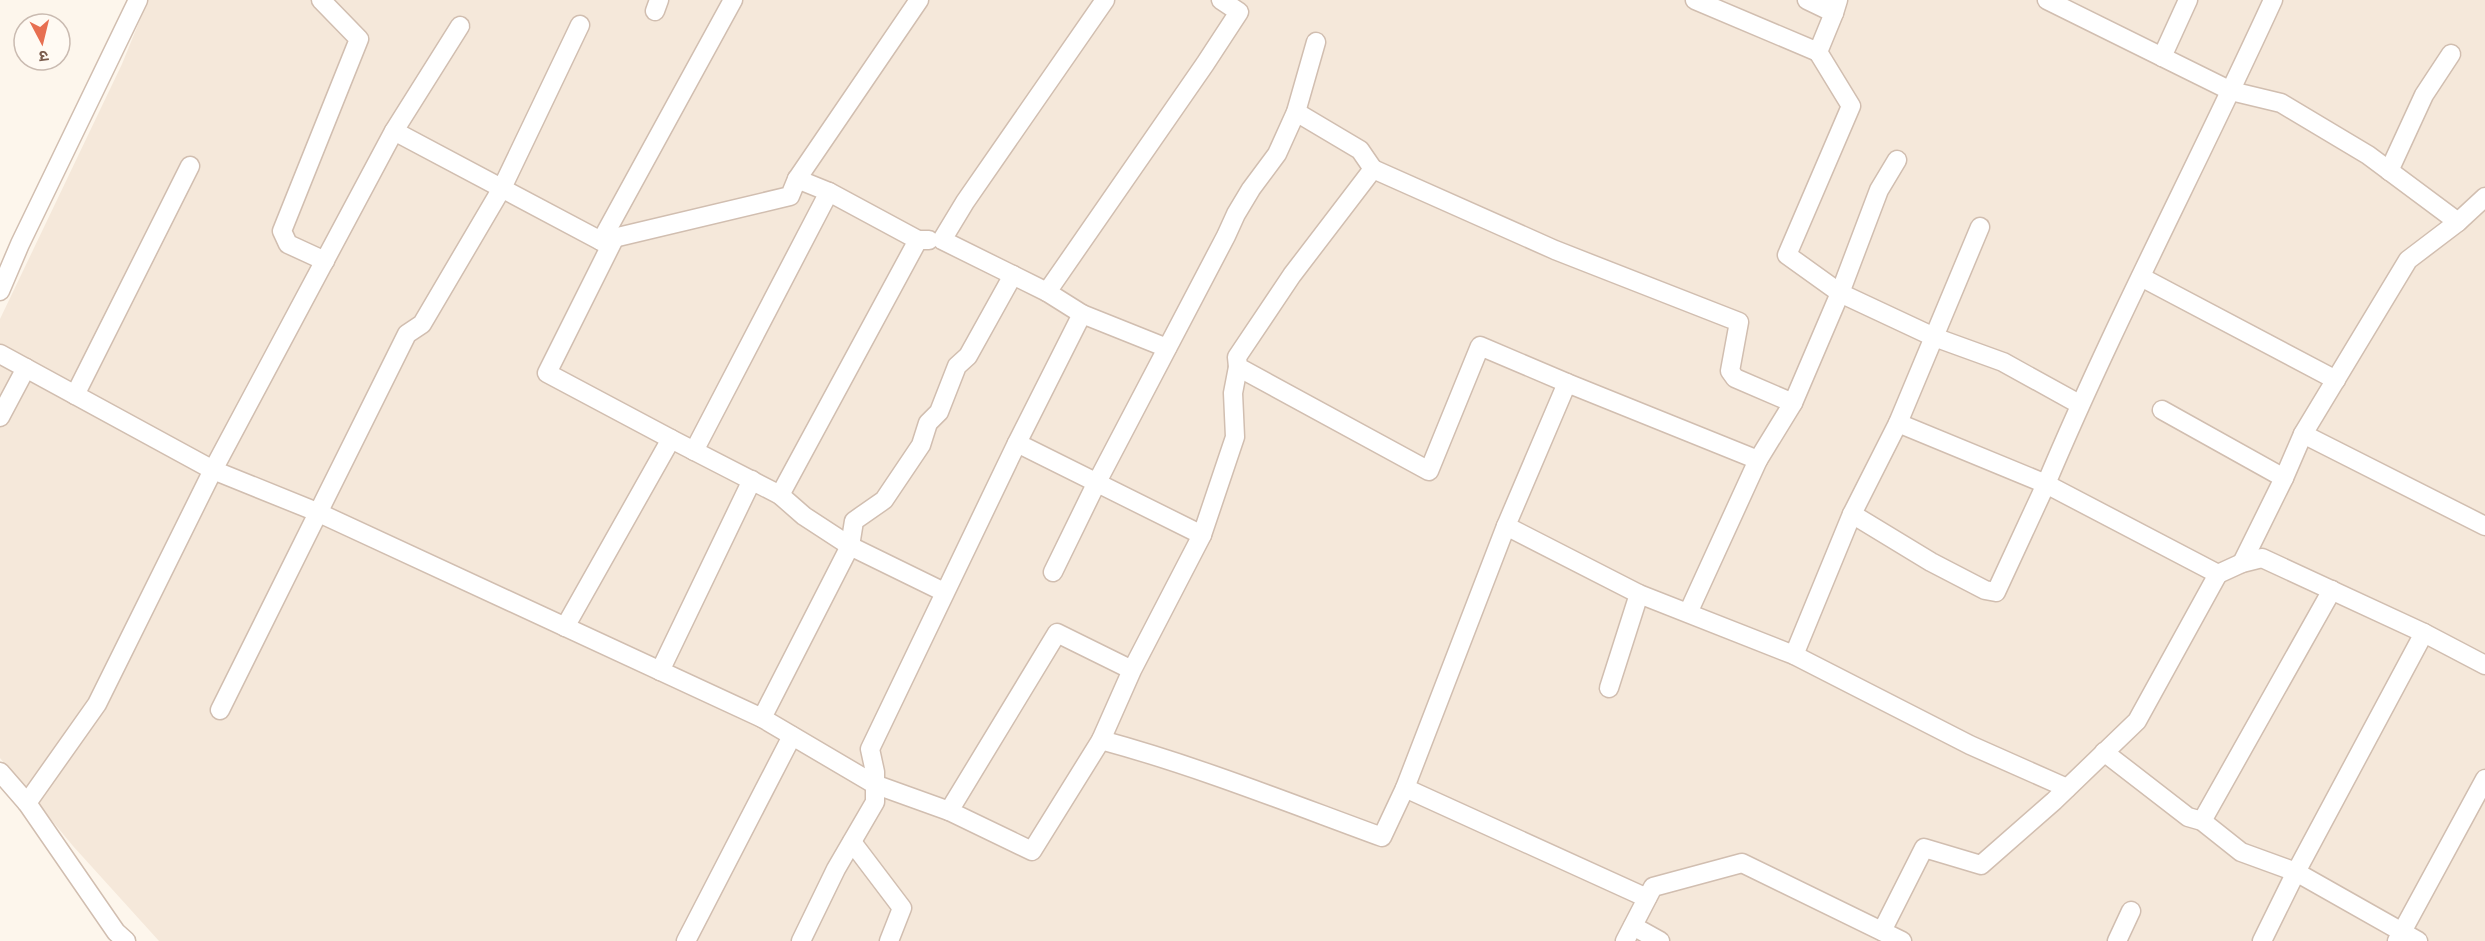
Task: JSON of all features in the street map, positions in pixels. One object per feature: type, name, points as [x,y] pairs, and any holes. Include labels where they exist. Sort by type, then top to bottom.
[{"type":"street","points":[[0,291],[138,0]]},
{"type":"street","points":[[321,0],[359,39],[282,231],[288,244],[325,261]]},
{"type":"street","points":[[733,0],[608,239],[547,373],[780,495],[804,516],[850,546],[944,592]]},
{"type":"street","points":[[394,131],[502,188],[608,239],[790,196],[797,179],[919,0]]},
{"type":"street","points":[[942,240],[972,192],[1105,0]]},
{"type":"street","points":[[1047,292],[1206,64],[1239,12],[1221,0]]},
{"type":"street","points":[[1695,0],[1818,52],[1851,106],[1787,255],[1840,293],[1934,337],[2003,362],[2079,404]]},
{"type":"street","points":[[1807,0],[1836,6],[1818,52]]},
{"type":"street","points":[[2047,0],[2232,91],[2281,103],[2389,171],[2458,222]]},
{"type":"street","points":[[2162,57],[2188,0]]},
{"type":"street","points":[[1852,514],[1931,562],[1985,590],[1996,592],[2046,484],[2079,404],[2232,91],[2273,0]]},
{"type":"street","points":[[220,710],[407,334],[422,324],[502,188],[580,25]]},
{"type":"street","points":[[27,803],[98,704],[213,470],[394,131],[460,26]]},
{"type":"street","points":[[1053,572],[1236,214],[1277,154],[1296,112],[1316,42]]},
{"type":"street","points":[[2389,171],[2424,95],[2451,54]]},
{"type":"street","points":[[1296,112],[1360,150],[1373,169],[1555,250],[1739,322],[1730,371],[1735,378],[1793,403]]},
{"type":"street","points":[[1688,613],[1758,460],[1793,403],[1840,293],[1879,189],[1897,160]]},
{"type":"street","points":[[75,395],[190,166]]},
{"type":"street","points":[[0,354],[213,470],[317,512],[762,718],[874,784],[949,811],[1032,851],[1101,740],[1132,670],[1202,536],[1235,437],[1233,393],[1238,367],[1237,357],[1292,275],[1373,169]]},
{"type":"street","points":[[797,179],[829,192],[918,240],[942,240],[1047,292],[1082,314],[1167,348]]},
{"type":"street","points":[[694,451],[829,192]]},
{"type":"street","points":[[2242,563],[2303,434],[2408,261],[2458,222],[2485,197]]},
{"type":"street","points":[[1794,655],[1852,514],[1898,423],[1980,227]]},
{"type":"street","points":[[780,495],[918,240]]},
{"type":"street","points":[[762,718],[850,546],[854,521],[884,500],[921,445],[928,423],[939,412],[957,366],[968,356],[1013,275]]},
{"type":"street","points":[[2141,277],[2336,380]]},
{"type":"street","points":[[801,941],[875,802],[875,772],[870,749],[944,592],[1082,314]]},
{"type":"street","points":[[1238,367],[1429,471],[1480,346],[1758,460]]},
{"type":"street","points":[[0,417],[26,368]]},
{"type":"street","points":[[1101,740],[1186,766],[1382,837],[1406,789],[1506,526],[1568,383]]},
{"type":"street","points":[[2162,410],[2284,478]]},
{"type":"street","points":[[1898,423],[2046,484],[2218,574]]},
{"type":"street","points":[[2303,434],[2485,526]]},
{"type":"street","points":[[565,627],[670,439]]},
{"type":"street","points":[[1017,443],[1202,536]]},
{"type":"street","points":[[660,671],[752,480]]},
{"type":"street","points":[[1506,526],[1639,594],[1794,655],[1970,745],[2067,788]]},
{"type":"street","points":[[1882,931],[1924,848],[1981,865],[2137,721],[2218,574],[2242,563],[2262,558],[2424,633],[2485,665]]},
{"type":"street","points":[[2202,821],[2332,590]]},
{"type":"street","points":[[1609,687],[1639,594]]},
{"type":"street","points":[[949,811],[1057,633],[1132,670]]},
{"type":"street","points":[[2262,941],[2296,872],[2424,633]]},
{"type":"street","points":[[686,941],[792,736]]},
{"type":"street","points":[[2104,752],[2188,816],[2202,821],[2241,852],[2296,872],[2399,937],[2418,941]]},
{"type":"street","points":[[0,772],[27,803],[116,932],[126,941]]},
{"type":"street","points":[[2399,937],[2485,779]]},
{"type":"street","points":[[1406,789],[1647,898]]},
{"type":"street","points":[[852,842],[902,908],[889,941]]},
{"type":"street","points":[[1660,941],[1629,933],[1653,887],[1742,863],[1902,941]]},
{"type":"street","points":[[2117,941],[2131,911]]},
{"type":"shaded area","points":[[148,0],[2485,0],[2485,941],[159,941],[73,846],[0,758],[0,319],[122,64]]}]
